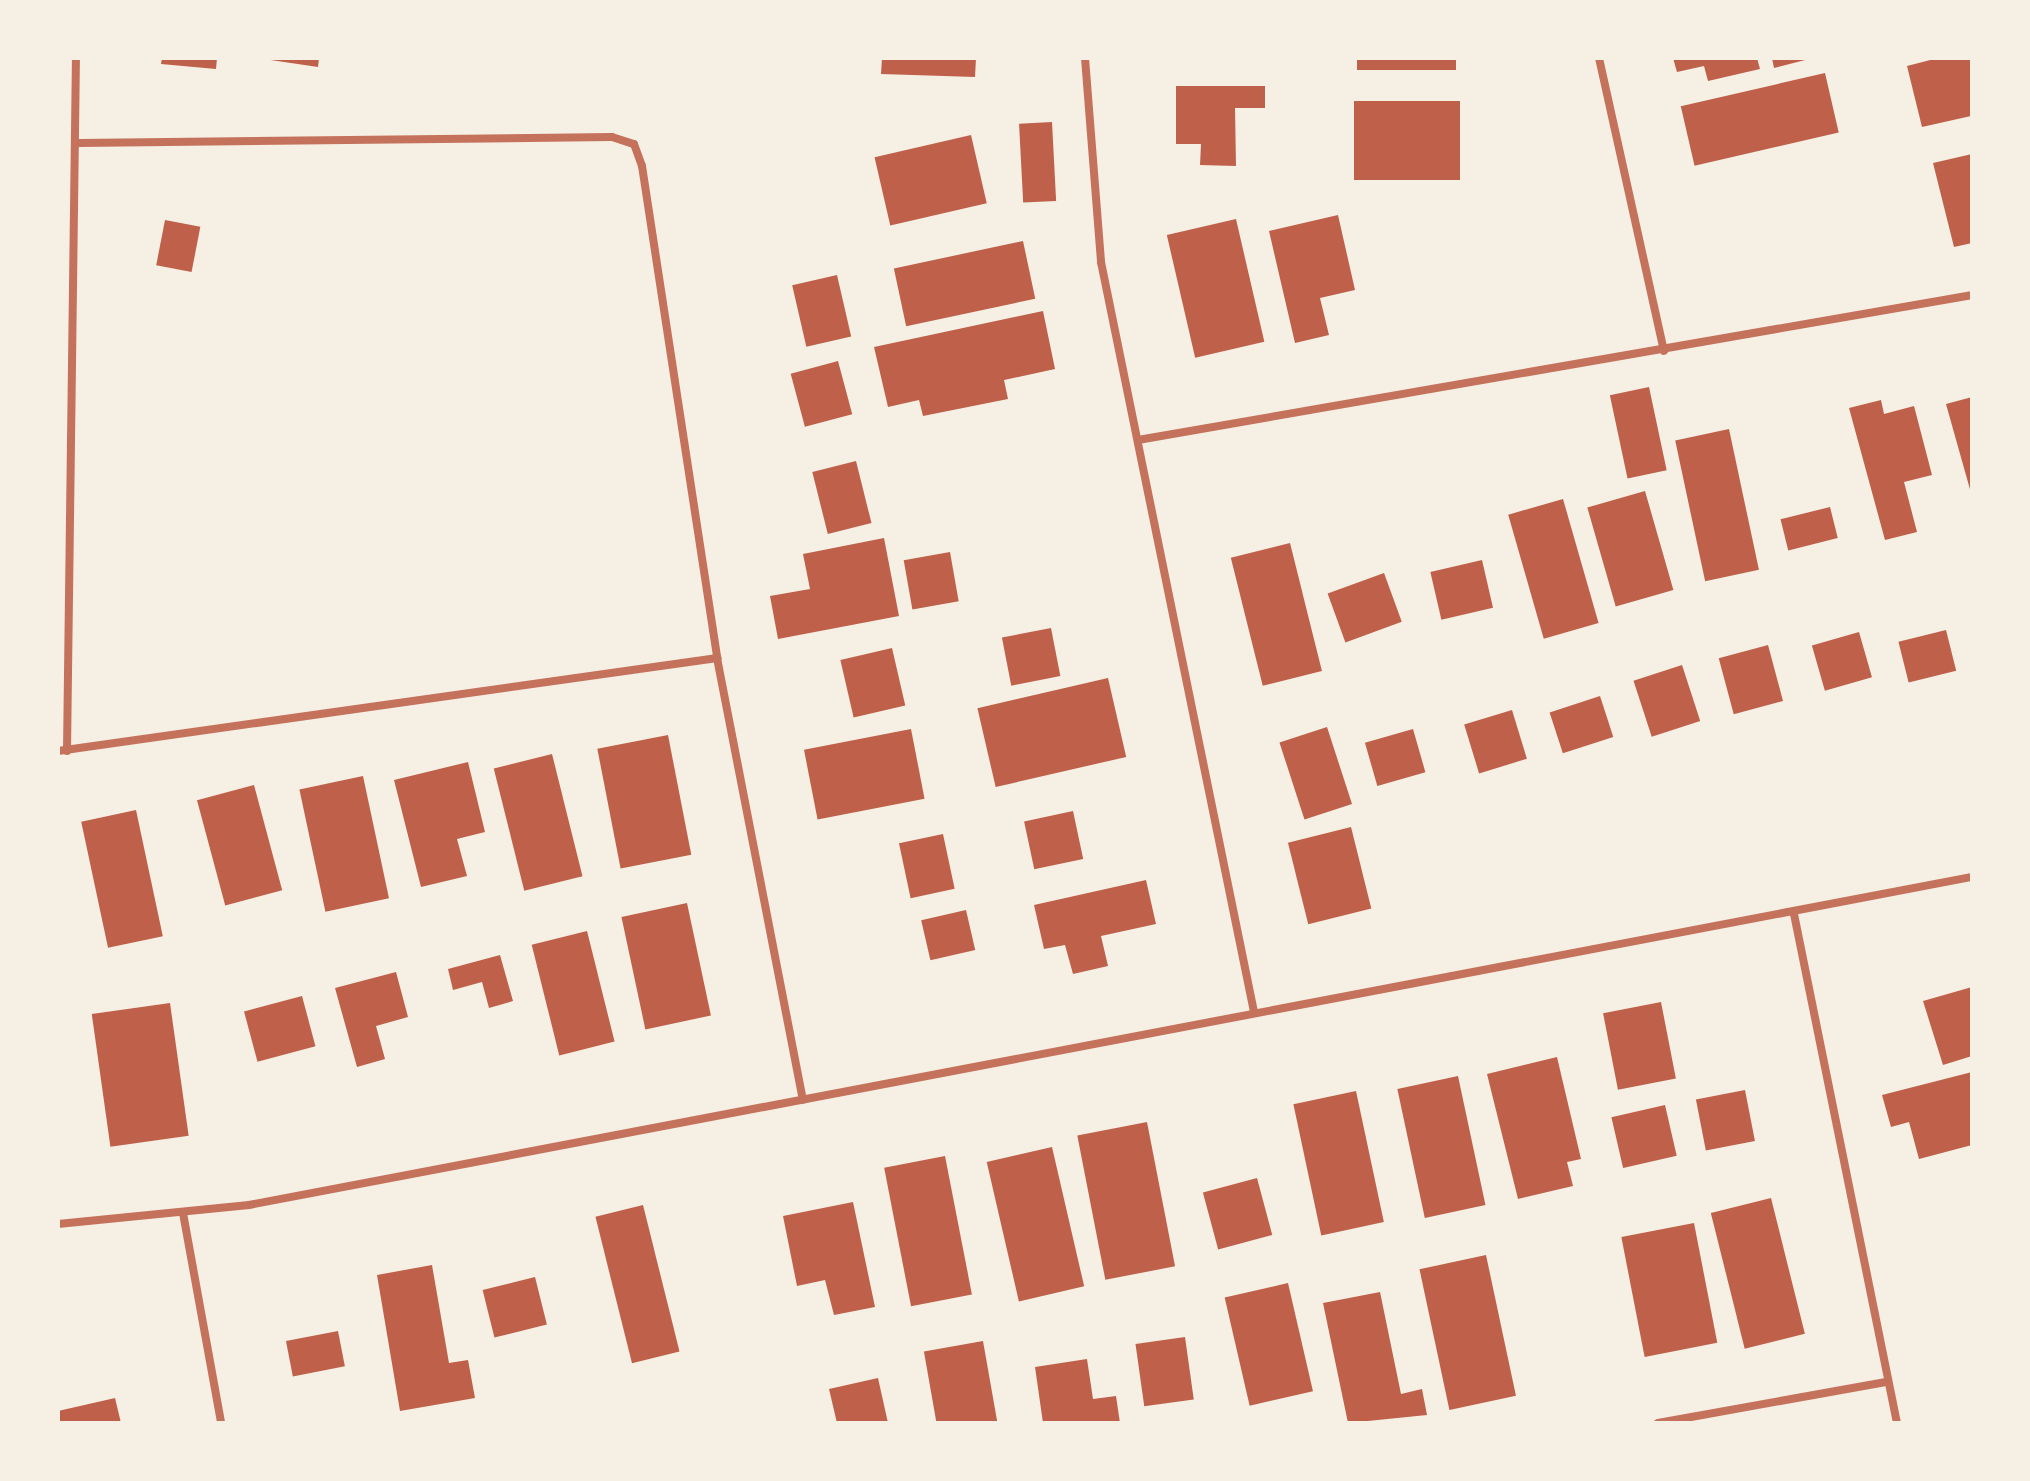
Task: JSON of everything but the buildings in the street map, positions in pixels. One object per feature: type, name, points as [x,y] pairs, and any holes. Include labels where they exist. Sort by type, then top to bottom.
[{"type":"street","points":[[76,58],[78,143],[63,751],[717,658]]},
{"type":"street","points":[[1085,58],[1101,262],[1254,1012]]},
{"type":"street","points":[[1599,58],[1664,351]]},
{"type":"street","points":[[78,143],[612,137],[634,144],[642,166],[717,658],[803,1100]]},
{"type":"street","points":[[1138,440],[1664,351],[1972,295]]},
{"type":"street","points":[[58,1224],[183,1213],[1794,914],[1972,877]]},
{"type":"street","points":[[1794,914],[1897,1423]]},
{"type":"street","points":[[183,1213],[221,1423]]},
{"type":"street","points":[[1658,1423],[1887,1382]]}]
